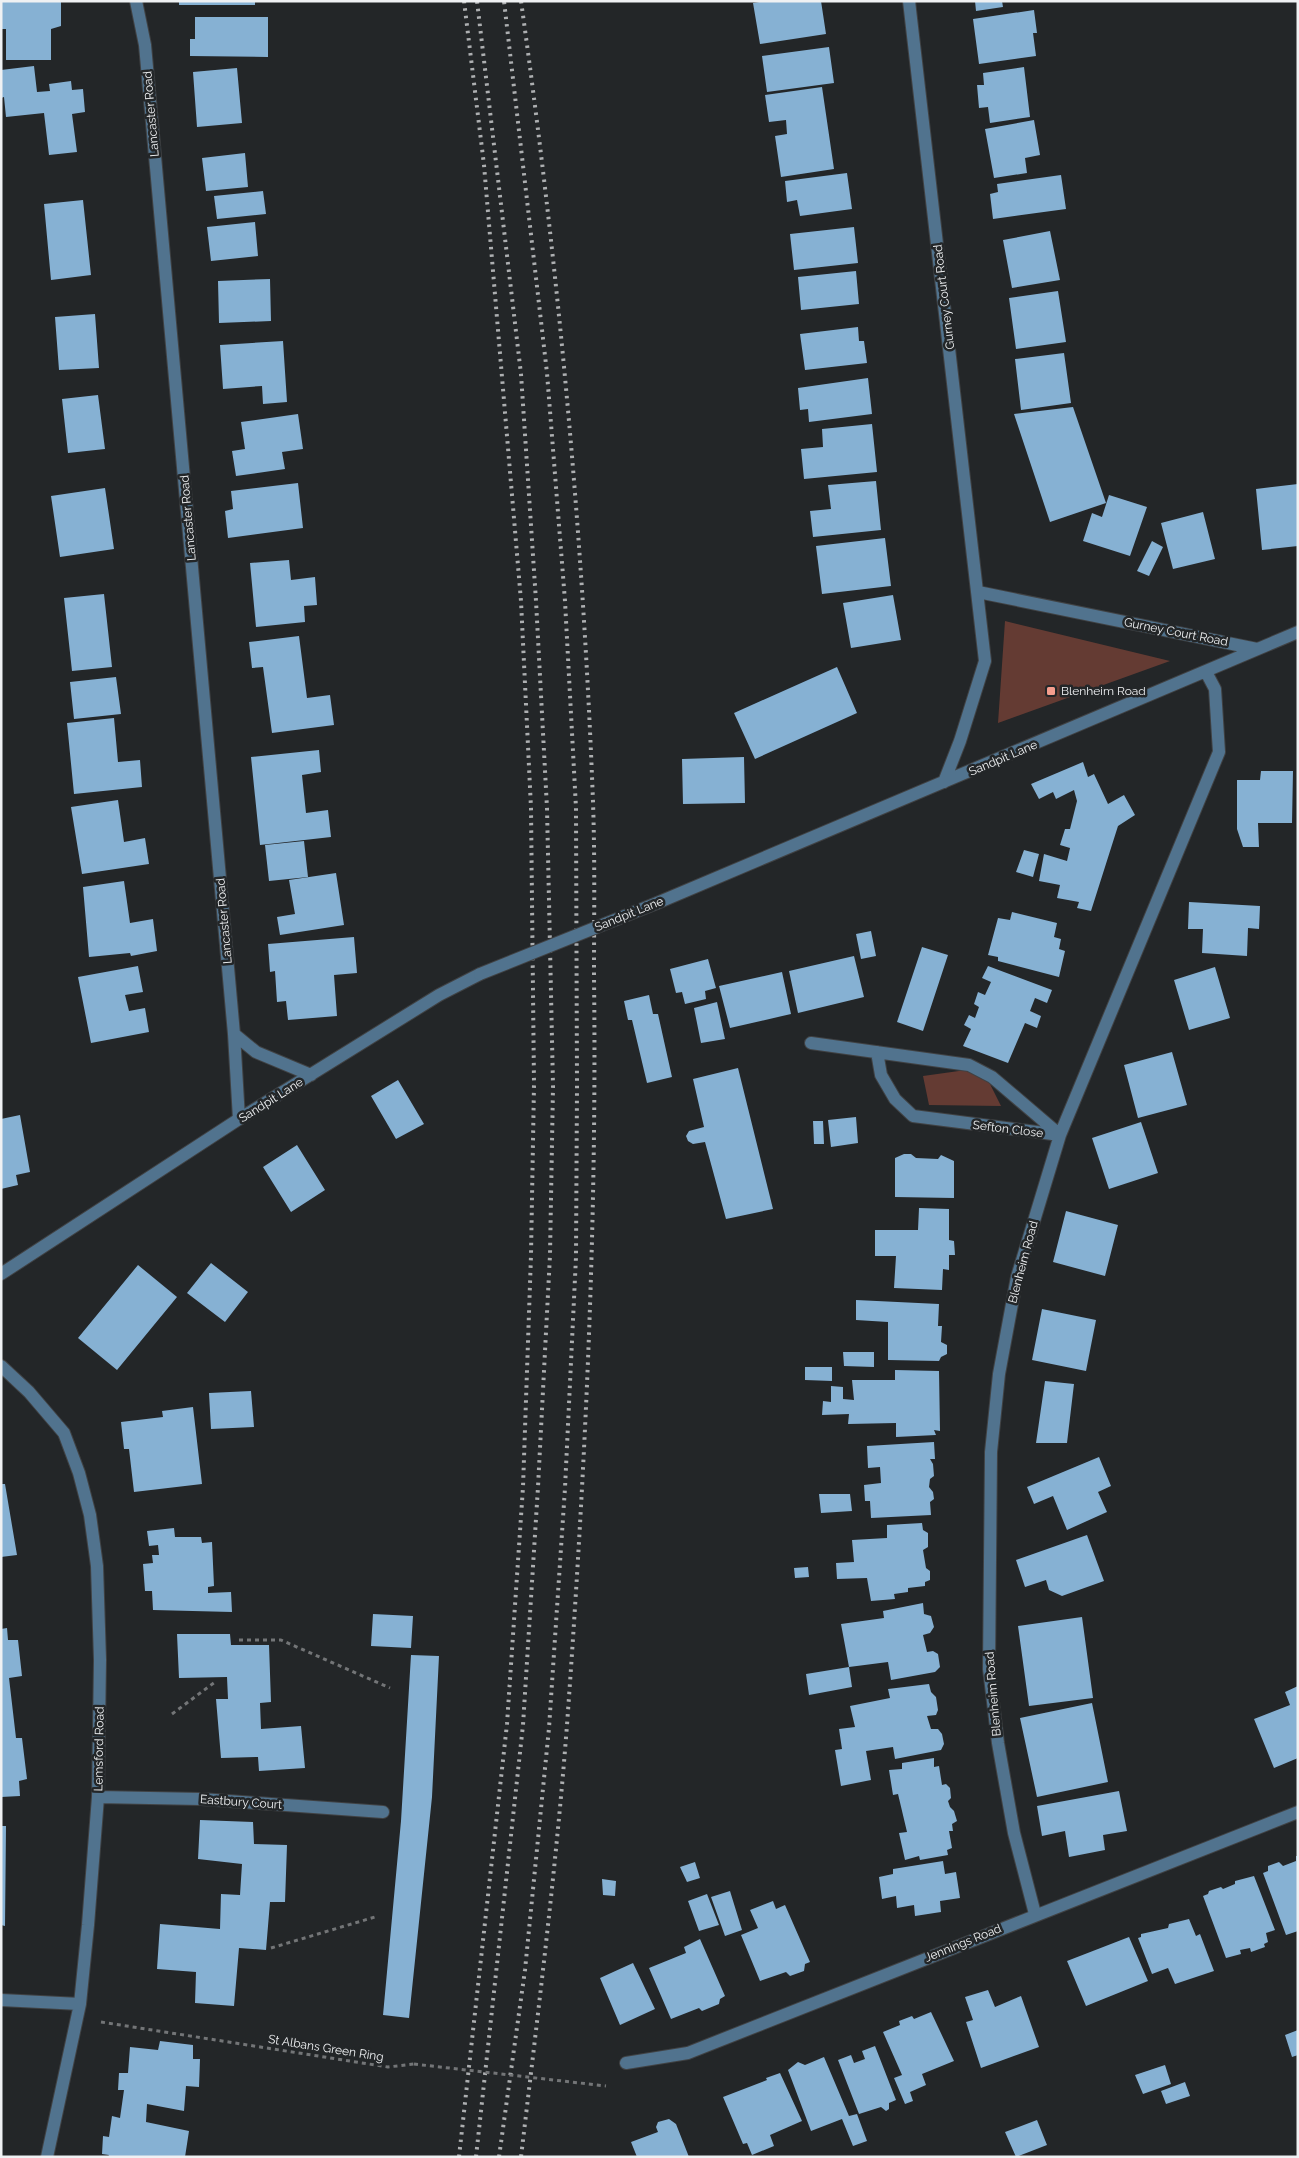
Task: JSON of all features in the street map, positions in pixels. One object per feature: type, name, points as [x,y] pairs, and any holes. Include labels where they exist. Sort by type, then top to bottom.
[{"type":"street","name":"Lancaster Road","points":[[136,1],[145,45],[234,1034],[240,1120]]},
{"type":"street","name":"Gurney Court Road","points":[[909,1],[985,661],[960,741],[944,782]]},
{"type":"street","name":"Gurney Court Road","points":[[978,592],[1257,649]]},
{"type":"street","name":"Sandpit Lane","points":[[1,1274],[311,1075],[439,995],[480,974],[657,903],[1298,632]]},
{"type":"street","name":"Blenheim Road","points":[[1035,1914],[1014,1833],[998,1743],[988,1669],[991,1452],[999,1374],[1017,1277],[1060,1135],[1219,752],[1214,689],[1206,672]]},
{"type":"street","points":[[234,1034],[256,1052],[311,1075]]},
{"type":"street","name":"Sefton Close","points":[[811,1043],[969,1065],[992,1077],[1060,1135]]},
{"type":"street","name":"Sefton Close","points":[[877,1052],[881,1076],[895,1099],[913,1116],[1060,1135]]},
{"type":"street","name":"Lemsford Road","points":[[1,1366],[29,1392],[64,1433],[79,1473],[90,1514],[97,1566],[100,1660],[98,1797],[80,2004],[47,2157]]},
{"type":"street","name":"Eastbury Court","points":[[98,1797],[201,1799],[383,1812]]},
{"type":"street","name":"Jennings Road","points":[[626,2063],[688,2053],[1035,1914],[1298,1812]]},
{"type":"street","points":[[1,2000],[80,2004]]},
{"type":"path","points":[[239,1640],[281,1640],[390,1688]]},
{"type":"path","points":[[172,1714],[215,1682]]},
{"type":"path","points":[[271,1948],[375,1917]]},
{"type":"path","name":"St Albans Green Ring","points":[[80,2004],[100,2021],[388,2067],[414,2064],[606,2086]]},
{"type":"shaded area","points":[[1005,621],[1170,661],[998,723]]},
{"type":"shaded area","points":[[966,1070],[989,1082],[1001,1106],[929,1105],[923,1076]]},
{"type":"building","points":[[1,1],[61,1],[61,26],[51,29],[51,60],[6,60],[6,29],[1,29]]},
{"type":"building","points":[[179,1],[255,1],[255,5],[179,5]]},
{"type":"building","points":[[766,1],[821,1],[826,34],[760,44],[753,3]]},
{"type":"building","points":[[975,1],[1002,1],[1003,7],[976,11]]},
{"type":"building","points":[[1034,10],[1037,33],[1033,33],[1036,56],[979,64],[973,19]]},
{"type":"building","points":[[195,17],[268,17],[268,57],[190,56],[190,39],[195,39]]},
{"type":"building","points":[[829,47],[834,83],[767,92],[762,56]]},
{"type":"building","points":[[34,66],[37,92],[50,91],[49,84],[71,81],[72,90],[83,89],[85,112],[72,114],[77,152],[49,155],[44,113],[6,117],[4,97],[1,98],[1,70]]},
{"type":"building","points":[[1024,67],[1030,117],[990,123],[988,107],[979,108],[977,85],[984,85],[983,73]]},
{"type":"building","points":[[237,68],[242,123],[197,127],[193,72]]},
{"type":"building","points":[[822,87],[834,169],[781,177],[775,136],[787,134],[786,120],[769,122],[765,95]]},
{"type":"building","points":[[1034,120],[1040,155],[1025,158],[1027,173],[994,178],[985,129]]},
{"type":"building","points":[[245,153],[248,187],[206,191],[202,158]]},
{"type":"building","points":[[847,173],[852,209],[800,216],[797,200],[787,202],[785,181]]},
{"type":"building","points":[[1061,175],[1066,209],[993,219],[990,194],[998,192],[997,184]]},
{"type":"building","points":[[263,191],[266,214],[217,219],[214,196]]},
{"type":"building","points":[[83,200],[91,275],[51,280],[44,204]]},
{"type":"building","points":[[255,222],[258,256],[211,261],[207,227]]},
{"type":"building","points":[[854,227],[858,263],[794,270],[790,234]]},
{"type":"building","points":[[1050,231],[1060,280],[1012,288],[1003,240]]},
{"type":"building","points":[[856,271],[859,304],[801,310],[798,277]]},
{"type":"building","points":[[270,279],[271,321],[219,323],[218,281]]},
{"type":"building","points":[[1058,291],[1066,342],[1016,349],[1009,298]]},
{"type":"building","points":[[95,314],[99,368],[59,370],[55,317]]},
{"type":"building","points":[[858,327],[859,341],[864,341],[867,363],[805,370],[800,334]]},
{"type":"building","points":[[283,341],[287,402],[263,404],[262,386],[223,389],[220,345]]},
{"type":"building","points":[[1064,353],[1071,403],[1021,410],[1015,359]]},
{"type":"building","points":[[868,378],[872,414],[809,422],[808,409],[800,410],[798,388]]},
{"type":"building","points":[[98,395],[105,449],[68,453],[62,399]]},
{"type":"building","points":[[1073,407],[1106,503],[1050,522],[1014,414]]},
{"type":"building","points":[[298,414],[303,449],[282,452],[285,469],[236,476],[232,451],[245,449],[241,422]]},
{"type":"building","points":[[872,424],[877,472],[804,479],[801,449],[823,447],[822,429]]},
{"type":"building","points":[[876,481],[881,530],[813,537],[810,511],[831,509],[828,485]]},
{"type":"building","points":[[298,483],[303,528],[228,538],[225,511],[233,509],[231,491]]},
{"type":"building","points":[[1298,484],[1298,546],[1262,550],[1256,489]]},
{"type":"building","points":[[105,488],[114,549],[60,557],[51,496]]},
{"type":"building","points":[[1109,495],[1147,507],[1130,556],[1083,541],[1092,513],[1102,517]]},
{"type":"building","points":[[1203,512],[1215,559],[1173,569],[1161,523]]},
{"type":"building","points":[[885,538],[891,586],[822,594],[816,546]]},
{"type":"building","points":[[1152,541],[1163,547],[1149,576],[1137,571]]},
{"type":"building","points":[[289,560],[291,580],[315,577],[317,605],[304,606],[305,622],[256,627],[250,563]]},
{"type":"building","points":[[104,594],[112,667],[72,671],[64,598]]},
{"type":"building","points":[[893,595],[901,640],[851,648],[843,603]]},
{"type":"building","points":[[299,636],[307,698],[330,695],[334,725],[272,733],[263,667],[252,668],[249,642]]},
{"type":"building","points":[[837,667],[857,713],[755,759],[734,713]]},
{"type":"building","points":[[116,677],[121,714],[74,719],[70,682]]},
{"type":"building","points":[[114,718],[118,762],[140,760],[142,787],[74,794],[67,723]]},
{"type":"building","points":[[319,750],[321,772],[302,775],[306,813],[328,810],[331,837],[260,845],[251,757]]},
{"type":"building","points":[[744,757],[745,803],[683,804],[682,759]]},
{"type":"building","points":[[1083,762],[1088,777],[1094,774],[1108,804],[1124,795],[1135,815],[1118,826],[1091,911],[1077,908],[1079,902],[1057,898],[1060,885],[1039,881],[1044,854],[1067,861],[1070,848],[1060,845],[1065,829],[1070,829],[1077,801],[1074,790],[1056,799],[1053,792],[1039,799],[1031,784]]},
{"type":"building","points":[[1261,771],[1293,771],[1292,823],[1258,823],[1259,847],[1243,847],[1237,829],[1237,780],[1260,780]]},
{"type":"building","points":[[118,800],[124,842],[145,838],[149,864],[82,874],[71,807]]},
{"type":"building","points":[[304,841],[308,877],[269,881],[265,845]]},
{"type":"building","points":[[1024,850],[1039,854],[1033,877],[1016,872]]},
{"type":"building","points":[[336,873],[344,925],[280,935],[277,917],[295,914],[289,880]]},
{"type":"building","points":[[124,881],[130,923],[153,919],[157,951],[131,956],[130,953],[89,957],[83,887]]},
{"type":"building","points":[[1189,902],[1260,906],[1259,929],[1248,928],[1247,956],[1202,953],[1203,929],[1188,929]]},
{"type":"building","points":[[1012,912],[1057,923],[1054,937],[1061,939],[1059,949],[1065,951],[1059,977],[998,961],[998,957],[988,955],[998,918],[1010,920]]},
{"type":"building","points":[[871,931],[876,956],[861,959],[856,934]]},
{"type":"building","points":[[354,937],[357,973],[334,975],[337,1016],[288,1020],[286,1001],[277,1002],[275,971],[270,972],[268,944]]},
{"type":"building","points":[[922,947],[948,955],[923,1031],[897,1022]]},
{"type":"building","points":[[854,956],[864,997],[798,1013],[789,971]]},
{"type":"building","points":[[708,959],[716,988],[705,991],[706,999],[685,1004],[682,992],[676,993],[670,969]]},
{"type":"building","points":[[138,966],[143,992],[125,995],[129,1011],[145,1008],[149,1032],[91,1043],[78,977]]},
{"type":"building","points":[[988,966],[1052,990],[1047,1003],[1035,998],[1030,1011],[1041,1016],[1037,1028],[1025,1023],[1008,1063],[963,1046],[971,1029],[964,1025],[969,1015],[975,1018],[979,1007],[974,1004],[978,992],[985,995],[991,982],[982,978]]},
{"type":"building","points":[[1215,967],[1230,1018],[1189,1030],[1174,980]]},
{"type":"building","points":[[782,972],[791,1014],[730,1028],[719,986]]},
{"type":"building","points":[[649,995],[653,1014],[658,1014],[672,1077],[647,1083],[632,1020],[628,1020],[624,1001]]},
{"type":"building","points":[[717,1002],[725,1039],[701,1043],[694,1008]]},
{"type":"building","points":[[1172,1052],[1187,1105],[1138,1118],[1124,1065]]},
{"type":"building","points":[[738,1068],[773,1209],[726,1219],[705,1142],[693,1144],[688,1141],[686,1136],[689,1131],[704,1127],[693,1079]]},
{"type":"building","points":[[398,1080],[424,1124],[396,1139],[371,1096]]},
{"type":"building","points":[[20,1115],[30,1172],[16,1175],[18,1185],[1,1189],[1,1119]]},
{"type":"building","points":[[856,1117],[858,1143],[831,1147],[828,1120]]},
{"type":"building","points":[[813,1121],[823,1121],[824,1144],[814,1144]]},
{"type":"building","points":[[1141,1122],[1158,1173],[1109,1189],[1092,1138]]},
{"type":"building","points":[[297,1145],[325,1190],[291,1212],[263,1167]]},
{"type":"building","points":[[904,1154],[911,1154],[916,1158],[938,1159],[941,1155],[954,1161],[954,1198],[895,1197],[895,1158]]},
{"type":"building","points":[[919,1208],[949,1209],[949,1240],[954,1241],[955,1255],[949,1255],[949,1270],[943,1269],[942,1290],[894,1288],[896,1256],[875,1256],[875,1230],[918,1230]]},
{"type":"building","points":[[1066,1211],[1118,1225],[1105,1276],[1053,1262]]},
{"type":"building","points":[[211,1263],[248,1292],[225,1322],[187,1293]]},
{"type":"building","points":[[138,1265],[177,1297],[117,1370],[78,1338]]},
{"type":"building","points":[[856,1300],[939,1304],[938,1326],[942,1326],[941,1342],[947,1345],[947,1354],[941,1357],[939,1361],[888,1360],[888,1322],[856,1320]]},
{"type":"building","points":[[1042,1309],[1096,1320],[1086,1371],[1032,1360]]},
{"type":"building","points":[[843,1352],[874,1352],[874,1367],[844,1366]]},
{"type":"building","points":[[805,1367],[832,1367],[832,1381],[805,1380]]},
{"type":"building","points":[[895,1370],[939,1371],[940,1431],[934,1430],[936,1435],[896,1437],[896,1423],[848,1424],[849,1414],[822,1415],[823,1401],[831,1402],[831,1386],[843,1387],[843,1399],[854,1400],[852,1380],[895,1380]]},
{"type":"building","points":[[1045,1381],[1074,1384],[1067,1443],[1036,1443]]},
{"type":"building","points":[[251,1391],[254,1427],[211,1429],[209,1393]]},
{"type":"building","points":[[193,1407],[202,1484],[134,1492],[129,1449],[124,1449],[121,1422],[163,1417],[162,1411]]},
{"type":"building","points":[[934,1442],[935,1459],[930,1459],[933,1464],[934,1476],[930,1479],[929,1487],[933,1492],[934,1499],[930,1502],[931,1515],[871,1518],[870,1501],[865,1501],[864,1485],[881,1483],[880,1467],[868,1468],[867,1446]]},
{"type":"building","points":[[1099,1457],[1111,1486],[1098,1492],[1107,1512],[1067,1530],[1053,1496],[1034,1504],[1027,1487]]},
{"type":"building","points":[[1,1484],[5,1484],[17,1555],[1,1557]]},
{"type":"building","points":[[819,1494],[850,1494],[852,1511],[821,1513]]},
{"type":"building","points":[[922,1523],[923,1530],[928,1533],[928,1547],[923,1550],[926,1568],[930,1571],[930,1580],[925,1582],[925,1586],[908,1588],[908,1592],[894,1594],[895,1599],[871,1601],[867,1578],[837,1579],[836,1563],[854,1562],[852,1540],[887,1538],[887,1525]]},
{"type":"building","points":[[174,1528],[175,1537],[201,1537],[202,1543],[212,1542],[214,1586],[208,1587],[208,1593],[231,1592],[232,1612],[153,1610],[152,1591],[145,1591],[143,1564],[153,1563],[152,1555],[159,1555],[158,1545],[149,1546],[147,1531]]},
{"type":"building","points":[[1087,1535],[1104,1581],[1062,1596],[1049,1590],[1046,1580],[1025,1587],[1016,1560]]},
{"type":"building","points":[[808,1567],[809,1577],[795,1578],[794,1568]]},
{"type":"building","points":[[923,1603],[924,1614],[931,1616],[934,1627],[930,1633],[923,1635],[927,1652],[933,1651],[938,1654],[940,1667],[935,1672],[891,1680],[888,1662],[849,1667],[841,1624],[884,1618],[883,1611]]},
{"type":"building","points":[[373,1614],[413,1616],[411,1648],[371,1646]]},
{"type":"building","points":[[1082,1617],[1093,1698],[1029,1706],[1018,1626]]},
{"type":"building","points":[[7,1628],[8,1640],[18,1640],[22,1676],[9,1678],[16,1738],[22,1738],[27,1779],[19,1781],[20,1796],[1,1797],[1,1629]]},
{"type":"building","points":[[177,1634],[230,1634],[231,1645],[269,1645],[271,1702],[260,1703],[261,1729],[301,1726],[305,1768],[259,1771],[258,1757],[221,1758],[216,1699],[228,1699],[227,1677],[179,1678]]},
{"type":"building","points":[[411,1655],[439,1656],[432,1797],[409,2018],[383,2015],[401,1821]]},
{"type":"building","points":[[849,1667],[852,1687],[809,1695],[806,1674]]},
{"type":"building","points":[[929,1684],[931,1692],[936,1697],[938,1710],[936,1715],[927,1716],[931,1729],[938,1729],[942,1734],[944,1744],[941,1750],[895,1759],[893,1747],[866,1751],[871,1780],[841,1786],[835,1750],[842,1749],[839,1729],[855,1727],[850,1706],[890,1698],[888,1689]]},
{"type":"building","points":[[1298,1686],[1298,1758],[1274,1768],[1254,1719],[1290,1705],[1285,1692]]},
{"type":"building","points":[[1092,1703],[1108,1782],[1037,1797],[1020,1718]]},
{"type":"building","points":[[934,1758],[934,1767],[939,1766],[942,1785],[946,1784],[950,1788],[951,1798],[948,1801],[957,1821],[952,1824],[953,1831],[949,1831],[952,1848],[947,1850],[948,1855],[920,1860],[919,1856],[905,1860],[899,1833],[907,1832],[898,1794],[893,1795],[889,1770],[902,1769],[902,1763]]},
{"type":"building","points":[[1119,1791],[1127,1831],[1103,1835],[1105,1850],[1069,1857],[1065,1831],[1042,1836],[1037,1806]]},
{"type":"building","points":[[200,1820],[253,1822],[254,1844],[287,1845],[285,1902],[270,1902],[266,1950],[239,1948],[234,2006],[195,2003],[196,1972],[157,1969],[160,1924],[220,1929],[221,1894],[240,1895],[242,1864],[198,1859]]},
{"type":"building","points":[[1,1826],[6,1826],[5,1926],[1,1925]]},
{"type":"building","points":[[1296,1856],[1298,1856],[1298,1931],[1286,1935],[1263,1873],[1268,1871],[1268,1866],[1279,1862],[1283,1866],[1296,1861]]},
{"type":"building","points":[[943,1861],[945,1874],[956,1872],[960,1898],[940,1901],[941,1912],[915,1916],[914,1905],[897,1908],[896,1896],[882,1899],[879,1877],[893,1874],[893,1869]]},
{"type":"building","points":[[695,1862],[700,1878],[687,1882],[680,1867]]},
{"type":"building","points":[[1254,1876],[1275,1930],[1266,1933],[1268,1942],[1264,1944],[1265,1947],[1251,1952],[1250,1948],[1240,1950],[1241,1954],[1226,1958],[1203,1896],[1208,1894],[1209,1891],[1221,1887],[1223,1889],[1235,1884],[1235,1881]]},
{"type":"building","points":[[602,1879],[616,1881],[615,1896],[603,1895]]},
{"type":"building","points":[[730,1891],[742,1930],[725,1936],[711,1897]]},
{"type":"building","points":[[707,1894],[719,1925],[699,1931],[688,1901]]},
{"type":"building","points":[[773,1901],[776,1909],[785,1905],[810,1962],[805,1964],[804,1971],[790,1976],[786,1972],[760,1981],[741,1935],[758,1928],[750,1910]]},
{"type":"building","points":[[1189,1919],[1196,1936],[1200,1934],[1214,1971],[1175,1984],[1168,1968],[1152,1974],[1138,1938],[1141,1937],[1141,1934],[1168,1928],[1169,1924]]},
{"type":"building","points":[[1129,1937],[1148,1981],[1086,2006],[1067,1961]]},
{"type":"building","points":[[700,1939],[725,1996],[720,1999],[719,2004],[702,2011],[699,2008],[671,2019],[649,1968],[686,1953],[684,1947]]},
{"type":"building","points":[[633,1963],[655,2009],[620,2025],[600,1978]]},
{"type":"building","points":[[988,1990],[995,2007],[1021,1996],[1039,2047],[981,2068],[966,2022],[973,2020],[965,1997]]},
{"type":"building","points":[[931,2012],[954,2061],[922,2074],[926,2085],[910,2092],[913,2101],[905,2104],[894,2078],[902,2075],[883,2032],[900,2025],[899,2021],[912,2016],[914,2019]]},
{"type":"building","points":[[1298,2030],[1298,2055],[1292,2057],[1285,2035]]},
{"type":"building","points":[[160,2041],[193,2045],[193,2059],[200,2059],[199,2087],[186,2086],[184,2111],[147,2104],[146,2122],[189,2131],[185,2157],[108,2157],[109,2155],[102,2154],[103,2136],[109,2137],[112,2116],[120,2118],[124,2090],[118,2090],[119,2073],[128,2073],[130,2047],[158,2050]]},
{"type":"building","points":[[875,2046],[896,2100],[889,2103],[889,2109],[886,2111],[881,2107],[859,2114],[838,2060],[851,2055],[854,2063],[865,2059],[862,2051]]},
{"type":"building","points":[[824,2057],[849,2116],[857,2114],[867,2141],[853,2146],[842,2119],[811,2131],[788,2070],[798,2062],[805,2065]]},
{"type":"building","points":[[1165,2065],[1171,2084],[1143,2094],[1135,2075]]},
{"type":"building","points":[[780,2073],[802,2121],[770,2135],[774,2146],[752,2155],[747,2143],[743,2144],[723,2097]]},
{"type":"building","points":[[1185,2082],[1190,2096],[1166,2104],[1161,2091]]},
{"type":"building","points":[[669,2119],[676,2124],[689,2157],[637,2157],[631,2142],[658,2132],[656,2127],[658,2122]]},
{"type":"building","points":[[1037,2120],[1047,2145],[1016,2157],[1005,2132]]},
{"type":"railway","points":[[459,2157],[507,1724],[523,1487],[531,1255],[534,1084],[531,808],[521,601],[484,165],[464,1]]},
{"type":"railway","points":[[476,2157],[523,1725],[550,1255],[553,1086],[547,808],[521,374],[477,1]]},
{"type":"railway","points":[[499,2157],[525,1970],[549,1728],[565,1488],[576,1257],[577,1086],[576,808],[565,601],[547,373],[504,1]]},
{"type":"railway","points":[[521,1],[546,200],[576,501],[589,702],[594,824],[594,1163],[592,1257],[579,1538],[558,1833],[521,2157]]},
{"type":"place","name":"Blenheim Road","points":[[1051,691]]}]
